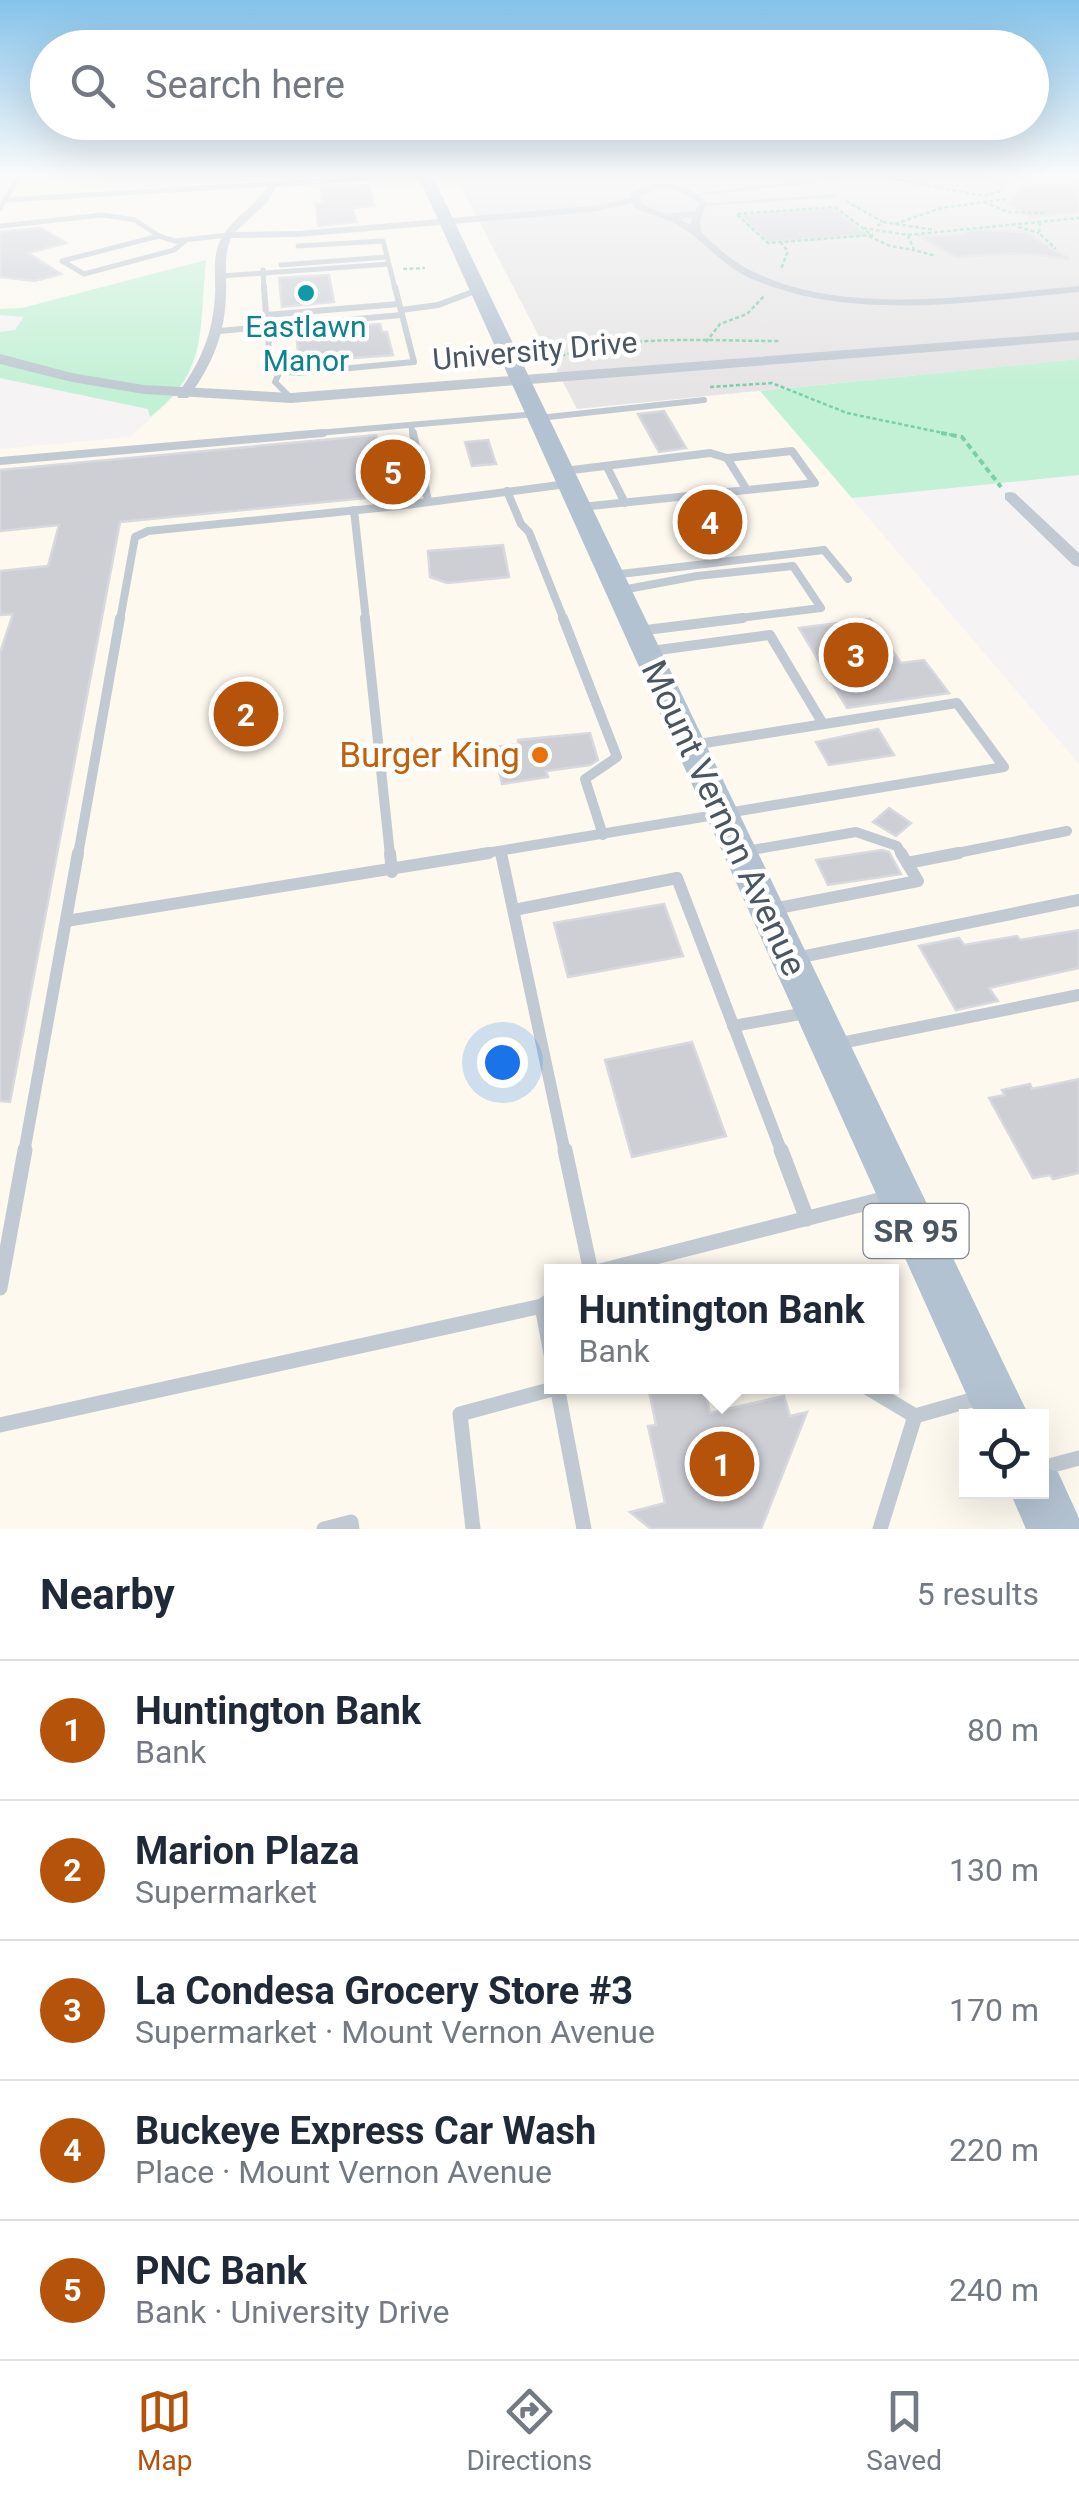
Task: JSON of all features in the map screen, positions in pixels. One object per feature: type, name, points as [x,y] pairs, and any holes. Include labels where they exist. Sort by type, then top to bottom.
[{"type":"main road","name":"Mount Vernon Avenue","points":[[458,244],[997,1406]]},
{"type":"main road","points":[[1041,1499],[1055,1529]]},
{"type":"street","points":[[183,395],[214,350],[219,331],[225,244]]},
{"type":"street","points":[[710,244],[722,257],[777,286],[853,299],[967,298],[1079,289]]},
{"type":"street","name":"University Drive","points":[[0,358],[78,382],[183,395],[291,398],[1079,336]]},
{"type":"street","points":[[1010,496],[1079,562]]},
{"type":"lane","points":[[127,244],[62,261],[84,274],[174,250],[181,244]]},
{"type":"lane","points":[[298,244],[299,263]]},
{"type":"lane","points":[[262,327],[269,336],[268,370],[414,362],[384,244]]},
{"type":"lane","points":[[221,276],[299,263],[388,261]]},
{"type":"lane","points":[[263,269],[388,261]]},
{"type":"lane","points":[[262,327],[266,314],[263,269]]},
{"type":"lane","points":[[219,331],[438,305],[478,290]]},
{"type":"lane","points":[[266,314],[401,309]]},
{"type":"lane","points":[[280,371],[276,382],[291,398]]},
{"type":"lane","points":[[0,461],[704,400]]},
{"type":"lane","points":[[411,425],[428,500]]},
{"type":"lane","points":[[0,1288],[135,537],[148,531],[507,490],[570,488],[625,503],[815,483],[792,452],[727,458],[710,453],[620,462],[570,488]]},
{"type":"lane","points":[[727,458],[747,490]]},
{"type":"lane","points":[[607,467],[625,503]]},
{"type":"lane","points":[[507,490],[521,524],[529,532],[617,757],[585,779],[602,835]]},
{"type":"lane","points":[[354,510],[392,872]]},
{"type":"lane","points":[[615,582],[824,550],[848,579]]},
{"type":"lane","points":[[615,582],[793,566],[822,608],[642,642]]},
{"type":"lane","points":[[642,642],[770,634],[823,724]]},
{"type":"lane","points":[[66,921],[392,872],[792,800],[1004,767],[957,702],[690,746]]},
{"type":"lane","points":[[906,863],[1067,831]]},
{"type":"lane","points":[[740,852],[856,832],[897,846],[918,881],[767,910]]},
{"type":"lane","points":[[501,852],[592,1264]]},
{"type":"lane","points":[[514,910],[676,878],[807,1219]]},
{"type":"lane","points":[[790,960],[1079,900]]},
{"type":"lane","points":[[733,1026],[822,1028],[1079,995]]},
{"type":"lane","points":[[626,1264],[899,1194]]},
{"type":"lane","points":[[0,1425],[544,1304]]},
{"type":"lane","points":[[474,1529],[460,1414],[544,1391]]},
{"type":"lane","points":[[561,1394],[584,1529]]},
{"type":"lane","points":[[879,1394],[915,1416],[997,1406]]},
{"type":"lane","points":[[880,1529],[915,1416]]},
{"type":"lane","points":[[1049,1466],[1079,1458]]},
{"type":"lane","points":[[324,1529],[351,1522],[352,1529]]},
{"type":"path","points":[[706,342],[720,324],[746,314],[783,282],[780,269],[788,251],[782,244]]},
{"type":"path","points":[[887,244],[936,256]]},
{"type":"path","points":[[912,244],[914,250]]},
{"type":"path","points":[[1051,244],[1056,249]]},
{"type":"path","points":[[708,388],[772,383],[847,413],[962,437],[988,474],[1010,496]]},
{"type":"shaded area","points":[[0,244],[491,244],[577,409],[760,391],[1079,764],[1079,1529],[0,1529],[0,449],[130,437],[182,390],[197,356],[206,261],[22,308],[0,309]]},
{"type":"shaded area","points":[[491,244],[1079,244],[1079,359],[577,409]]},
{"type":"green space","points":[[206,260],[201,328],[192,365],[183,383],[150,417],[148,409],[0,378],[0,332],[15,330],[24,317],[0,315],[0,309],[22,308]]},
{"type":"green space","points":[[1079,359],[1079,475],[852,498],[760,391]]},
{"type":"building","points":[[0,244],[61,244],[28,253],[61,274],[35,281],[0,277]]},
{"type":"building","points":[[934,244],[1046,244],[1069,259],[1020,253],[956,257]]},
{"type":"building","name":"Eastlawn Manor","points":[[329,275],[334,302],[282,307],[279,278]]},
{"type":"building","points":[[380,324],[382,332],[387,332],[393,355],[299,362],[296,331]]},
{"type":"building","points":[[664,411],[686,448],[659,452],[638,414]]},
{"type":"building","points":[[376,435],[378,449],[400,447],[408,494],[120,522],[10,1102],[0,1101],[0,653],[13,614],[0,615],[0,571],[48,566],[59,525],[0,531],[0,470]]},
{"type":"building","points":[[488,440],[496,464],[472,466],[465,442]]},
{"type":"building","points":[[503,545],[509,577],[447,583],[430,577],[428,551]]},
{"type":"building","points":[[870,619],[901,663],[924,660],[949,693],[847,708],[799,628]]},
{"type":"building","points":[[878,729],[894,755],[829,765],[816,742]]},
{"type":"building","name":"Burger King","points":[[590,733],[598,760],[590,765],[546,771],[548,777],[502,784],[494,747],[518,744],[518,740]]},
{"type":"building","points":[[889,808],[911,823],[896,836],[873,822]]},
{"type":"building","points":[[889,852],[901,874],[828,885],[816,860]]},
{"type":"building","points":[[664,904],[683,956],[568,977],[554,923]]},
{"type":"building","points":[[1079,930],[1079,968],[989,988],[998,1001],[956,1010],[919,946],[959,938],[964,945],[1017,936],[1020,940]]},
{"type":"building","points":[[692,1042],[726,1136],[632,1157],[605,1060]]},
{"type":"building","points":[[1079,1079],[1079,1173],[1053,1179],[1050,1175],[1033,1178],[989,1098],[1005,1095],[1002,1090],[1030,1084],[1032,1089]]},
{"type":"building","points":[[650,1394],[706,1394],[710,1413],[784,1396],[790,1416],[807,1412],[761,1529],[651,1529],[630,1512],[665,1503],[648,1426],[656,1425]]},
{"type":"place","name":"Eastlawn Manor","points":[[306,293]]},
{"type":"place","name":"PNC Bank","points":[[393,472]]},
{"type":"place","name":"Buckeye Express Car Wash","points":[[710,522]]},
{"type":"place","name":"La Condesa Grocery Store #3","points":[[856,655]]},
{"type":"place","name":"Marion Plaza","points":[[246,714]]},
{"type":"place","name":"Burger King","points":[[540,755]]},
{"type":"place","name":"Huntington Bank","points":[[722,1464]]}]
